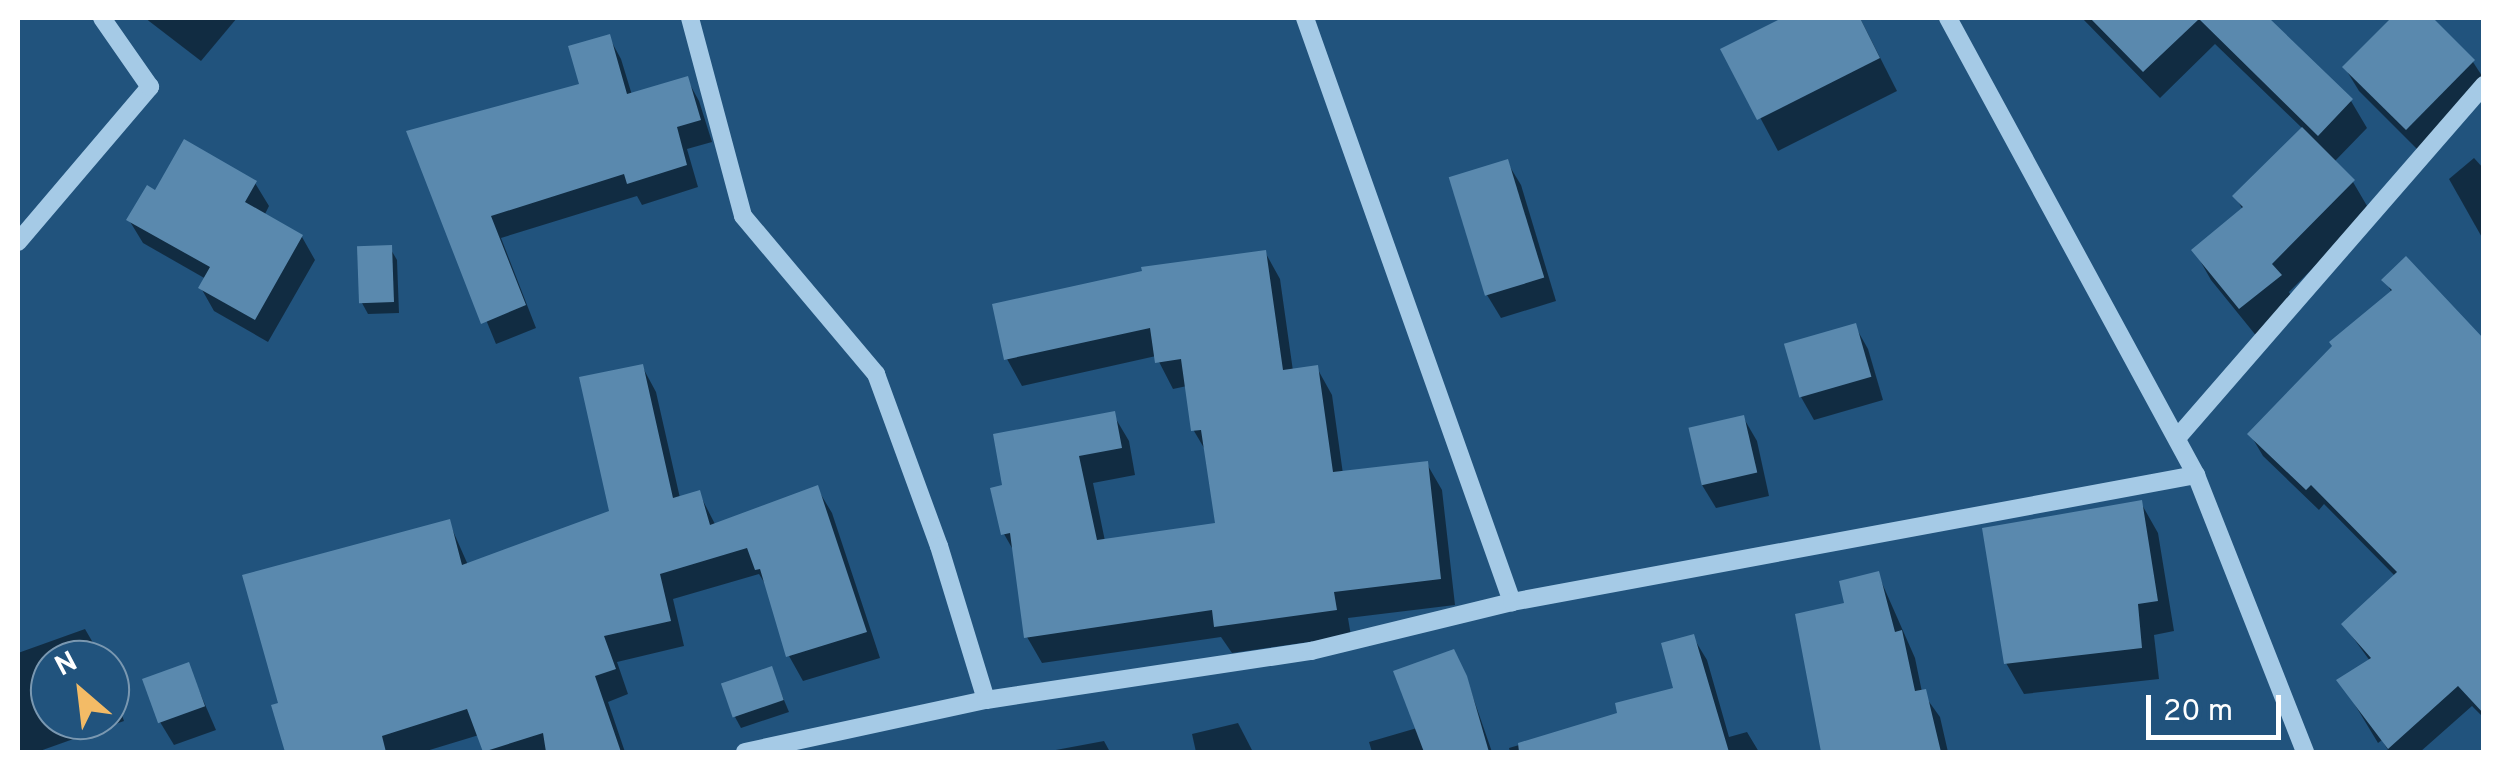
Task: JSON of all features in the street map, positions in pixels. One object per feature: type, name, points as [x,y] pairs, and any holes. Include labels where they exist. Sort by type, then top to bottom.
[{"type":"street","points":[[18,242],[150,88],[102,18]]},
{"type":"street","points":[[690,18],[744,216],[876,374],[940,546],[986,700]]},
{"type":"street","points":[[1305,18],[1512,602]]},
{"type":"street","points":[[1948,18],[2196,475],[2304,752]]},
{"type":"street","points":[[2178,438],[2484,86]]},
{"type":"street","points":[[745,752],[986,700],[1311,651],[1512,602],[2196,475]]},
{"type":"building","points":[[1782,18],[1860,18],[1880,58],[1757,120],[1720,49]]},
{"type":"building","points":[[2090,18],[2269,18],[2353,99],[2318,136],[2199,19],[2143,72]]},
{"type":"building","points":[[2391,18],[2433,18],[2475,60],[2406,130],[2342,67]]},
{"type":"building","points":[[610,34],[627,94],[688,76],[701,120],[677,127],[687,165],[627,184],[624,174],[491,216],[526,305],[481,324],[406,131],[579,84],[568,46]]},
{"type":"building","points":[[2302,127],[2355,180],[2272,264],[2282,275],[2239,309],[2191,250],[2243,207],[2232,196]]},
{"type":"building","points":[[184,139],[257,181],[245,202],[303,235],[255,320],[198,288],[210,267],[126,220],[147,185],[155,190]]},
{"type":"building","points":[[1508,159],[1544,278],[1485,296],[1449,177]]},
{"type":"building","points":[[392,245],[394,302],[359,303],[357,246]]},
{"type":"building","points":[[1266,250],[1283,370],[1318,365],[1333,472],[1428,461],[1441,579],[1334,592],[1337,610],[1214,627],[1212,610],[1024,638],[1010,533],[1001,535],[990,488],[1002,485],[993,434],[1115,411],[1122,448],[1079,456],[1097,540],[1215,523],[1201,430],[1191,431],[1181,359],[1155,363],[1150,328],[1004,360],[992,304],[1142,271],[1141,267]]},
{"type":"building","points":[[2406,256],[2484,339],[2484,714],[2458,686],[2388,749],[2336,680],[2371,658],[2341,624],[2397,572],[2311,485],[2306,490],[2247,434],[2332,346],[2329,342],[2392,290],[2381,280]]},
{"type":"building","points":[[1856,323],[1871,377],[1799,398],[1784,344]]},
{"type":"building","points":[[643,364],[673,498],[700,490],[710,525],[818,485],[867,632],[786,657],[760,569],[755,570],[747,548],[660,574],[671,621],[604,636],[616,669],[595,676],[621,752],[546,752],[543,733],[483,752],[467,709],[382,736],[386,752],[285,752],[271,705],[278,703],[242,575],[450,519],[462,565],[609,511],[579,377]]},
{"type":"building","points":[[1744,415],[1757,472],[1702,485],[1688,428]]},
{"type":"building","points":[[2142,500],[2158,601],[2138,604],[2142,648],[2004,664],[1982,528]]},
{"type":"building","points":[[1879,571],[1895,632],[1902,630],[1915,691],[1926,689],[1941,752],[1821,752],[1795,614],[1844,603],[1839,581]]},
{"type":"building","points":[[1694,634],[1729,752],[1519,752],[1518,743],[1617,713],[1615,703],[1673,688],[1661,643]]},
{"type":"building","points":[[1454,649],[1467,676],[1489,752],[1424,752],[1393,671]]},
{"type":"building","points":[[189,662],[205,706],[158,723],[142,679]]},
{"type":"building","points":[[772,666],[784,700],[733,718],[721,684]]}]
